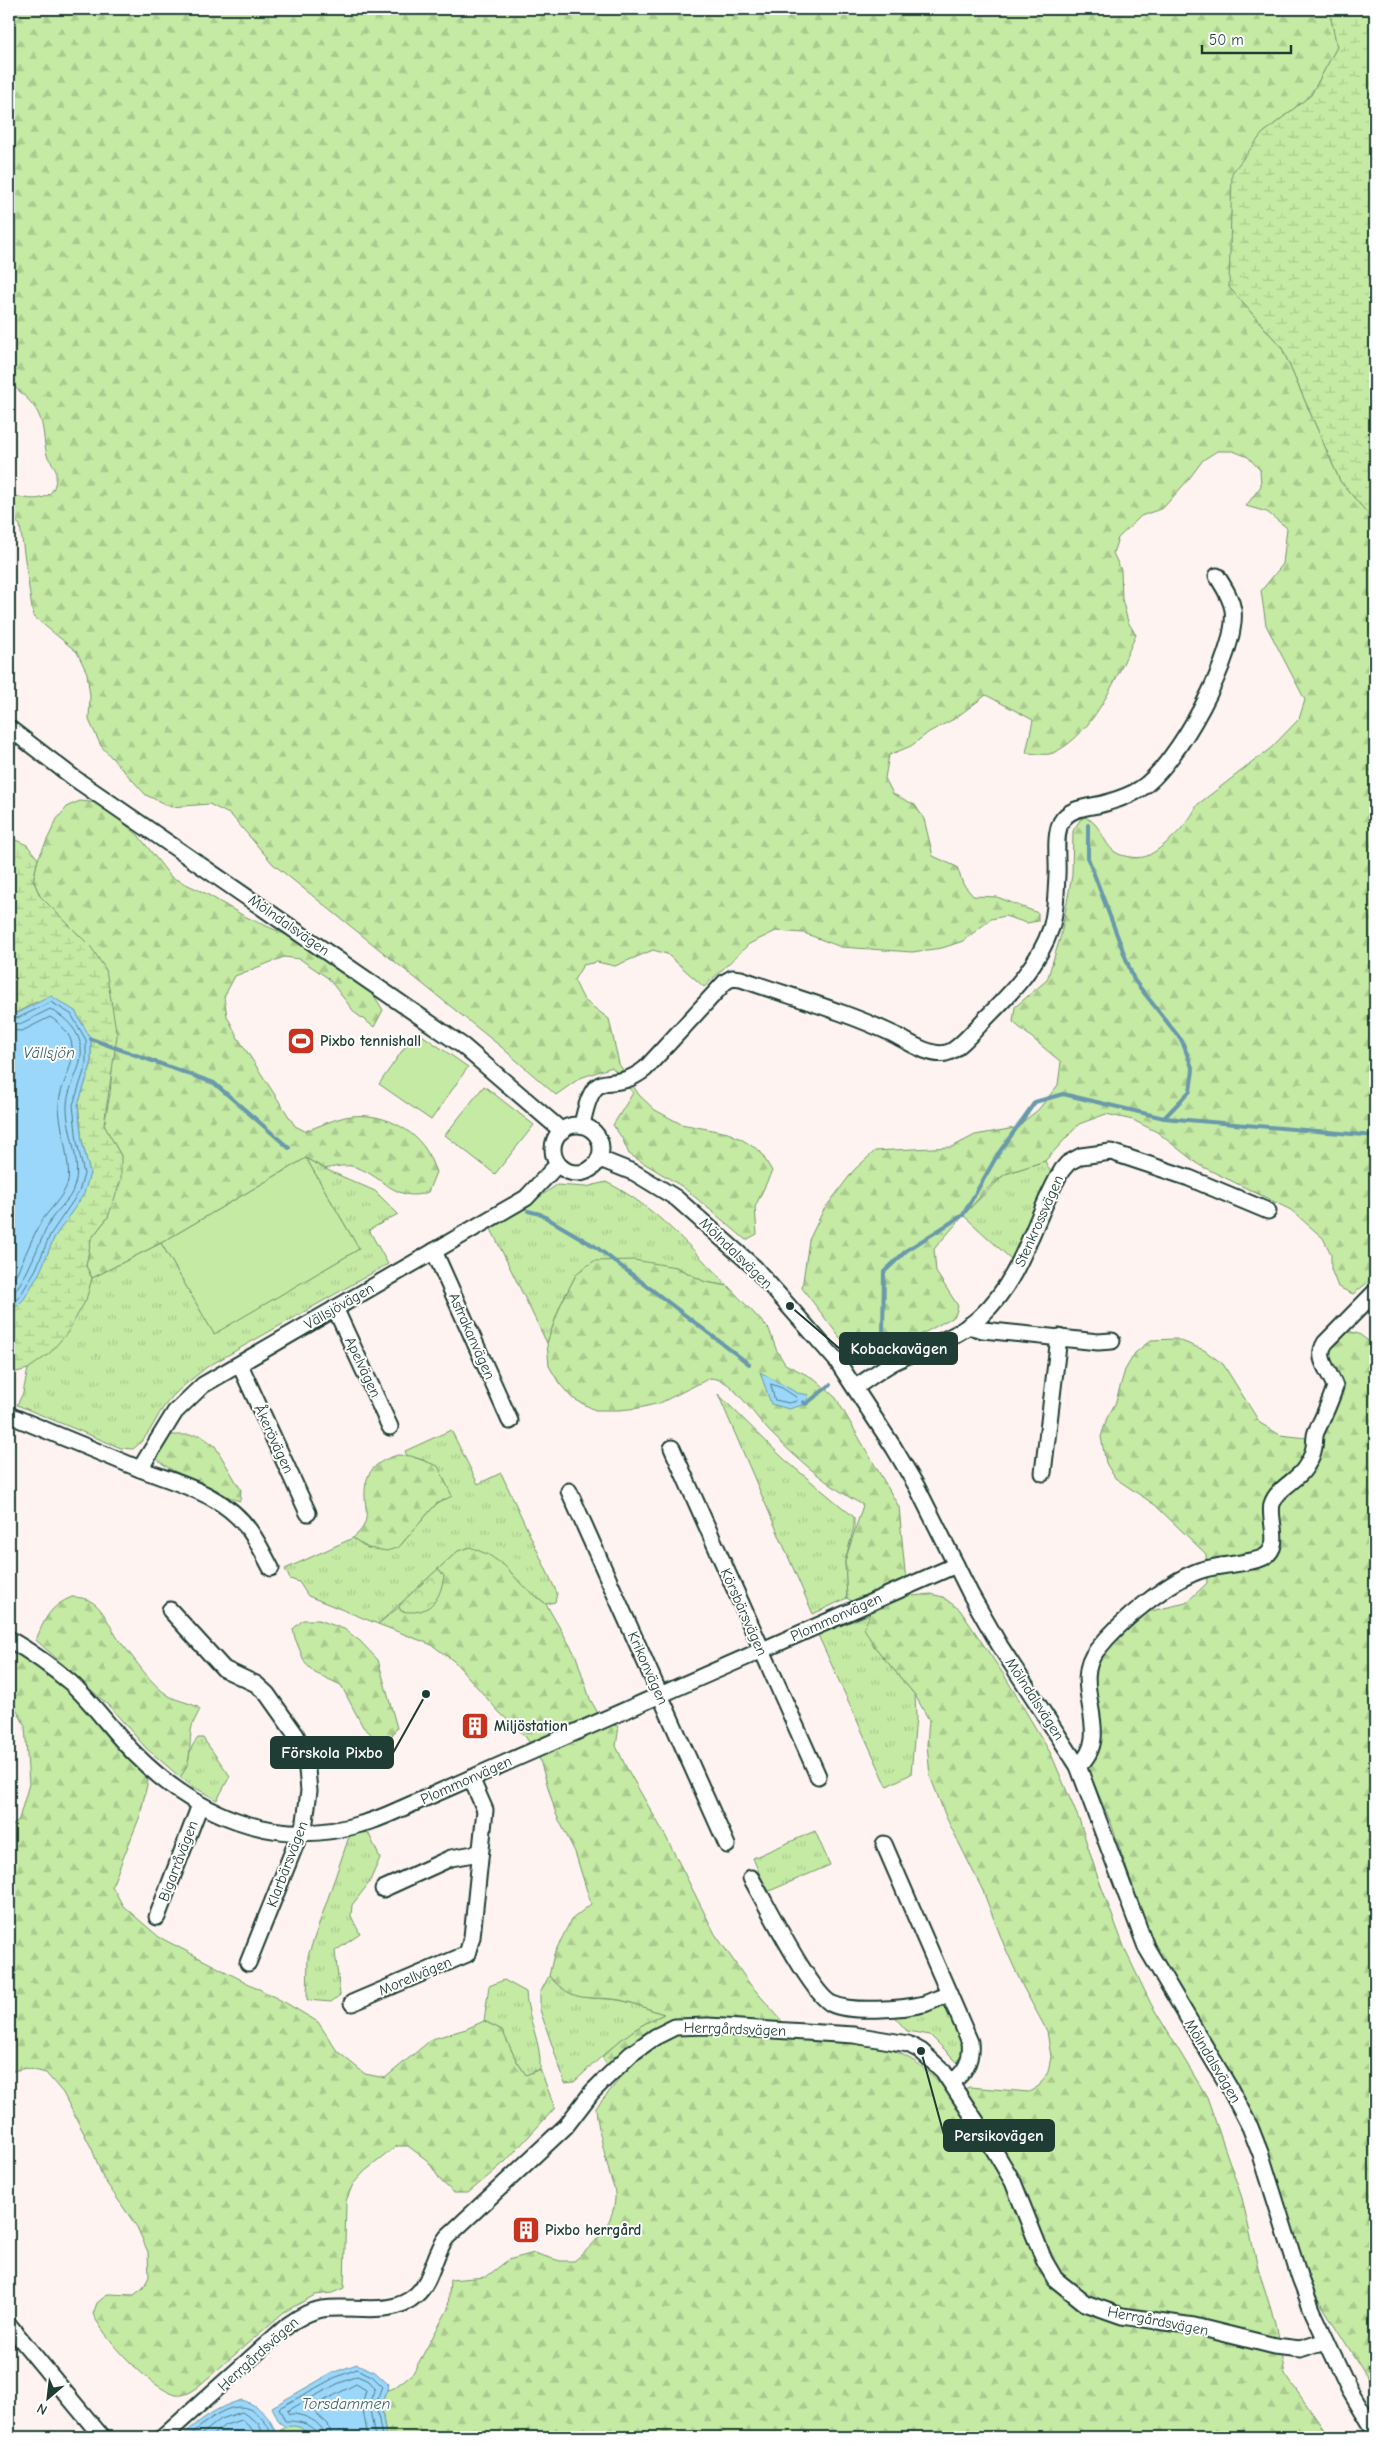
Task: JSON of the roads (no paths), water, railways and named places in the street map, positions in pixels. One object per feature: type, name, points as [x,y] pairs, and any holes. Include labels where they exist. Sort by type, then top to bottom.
[{"type":"street","points":[[582,1125],[587,1100],[596,1086],[606,1081],[627,1079],[640,1073],[725,982],[732,978],[741,979],[831,1010],[886,1031],[936,1054],[952,1052],[1035,964],[1044,946],[1052,926],[1056,902],[1057,836],[1062,820],[1070,812],[1108,803],[1141,789],[1176,748],[1204,703],[1224,654],[1232,621],[1232,610],[1228,596],[1217,576]]},
{"type":"street","name":"Mölndalsvägen","points":[[9,728],[74,778],[463,1046],[562,1130]]},
{"type":"street","points":[[582,1125],[592,1129],[599,1138],[602,1148],[600,1159],[590,1170],[580,1173],[566,1171],[558,1164],[553,1149],[556,1137],[562,1130],[571,1126],[582,1125]]},
{"type":"street","name":"Stenkrossvägen","points":[[856,1387],[894,1362],[968,1326],[981,1317],[1001,1295],[1016,1273],[1054,1183],[1068,1162],[1080,1156],[1111,1152],[1189,1178],[1268,1211]]},
{"type":"street","name":"Mölndalsvägen","points":[[600,1159],[635,1173],[697,1215],[768,1283],[833,1356],[856,1387],[917,1487],[956,1565],[1000,1646],[1078,1766],[1146,1947],[1229,2087],[1250,2127],[1261,2155],[1300,2279],[1349,2389],[1375,2432]]},
{"type":"street","name":"Vällsjövägen","points":[[140,1469],[174,1412],[203,1385],[526,1198],[558,1164]]},
{"type":"street","name":"Astrakanvägen","points":[[434,1251],[510,1421]]},
{"type":"street","points":[[1078,1766],[1091,1750],[1093,1739],[1094,1723],[1086,1683],[1089,1664],[1096,1650],[1125,1619],[1171,1586],[1202,1570],[1257,1560],[1270,1552],[1273,1544],[1271,1513],[1273,1501],[1298,1477],[1309,1462],[1316,1432],[1335,1387],[1320,1356],[1321,1349],[1324,1342],[1375,1292]]},
{"type":"street","name":"Apelvägen","points":[[335,1308],[390,1427]]},
{"type":"street","points":[[968,1326],[983,1330],[1098,1342],[1112,1341]]},
{"type":"street","points":[[1043,1473],[1059,1337]]},
{"type":"street","name":"Åkerövägen","points":[[240,1365],[308,1513]]},
{"type":"street","points":[[9,1415],[211,1496],[226,1506],[250,1530],[271,1568]]},
{"type":"street","name":"Körsbärsvägen","points":[[672,1448],[818,1776]]},
{"type":"street","name":"Krikonvägen","points":[[569,1491],[727,1845]]},
{"type":"street","name":"Plommonvägen","points":[[9,1639],[38,1656],[72,1684],[135,1754],[176,1791],[200,1806],[242,1823],[273,1830],[301,1832],[332,1830],[360,1825],[396,1811],[956,1565]]},
{"type":"street","name":"Klarbärsvägen","points":[[170,1610],[224,1669],[256,1684],[267,1694],[296,1735],[306,1759],[309,1791],[305,1821],[248,1963]]},
{"type":"street","name":"Morellvägen","points":[[352,2004],[467,1954],[472,1937],[479,1853],[485,1810],[471,1778]]},
{"type":"street","name":"Bigarråvägen","points":[[157,1917],[200,1806]]},
{"type":"street","points":[[884,1844],[965,2028],[971,2053],[965,2071],[952,2082]]},
{"type":"street","points":[[383,1889],[451,1858],[479,1853]]},
{"type":"street","points":[[751,1878],[807,1974],[823,1997],[831,2004],[861,2008],[900,2007],[924,2003],[949,1994]]},
{"type":"street","name":"Herrgårdsvägen","points":[[162,2437],[288,2325],[304,2314],[322,2309],[388,2308],[400,2305],[416,2295],[426,2283],[437,2254],[447,2237],[566,2126],[592,2092],[631,2054],[655,2037],[675,2027],[708,2026],[854,2035],[908,2044],[921,2051],[952,2082],[1013,2182],[1044,2260],[1055,2278],[1070,2293],[1089,2305],[1122,2316],[1194,2326],[1275,2346],[1300,2349],[1326,2341]]},
{"type":"street","points":[[9,2325],[102,2437]]},
{"type":"water","name":"Vällsjön","points":[[51,996],[75,1011],[91,1039],[91,1065],[78,1105],[82,1141],[90,1173],[84,1194],[54,1238],[40,1272],[24,1299],[9,1314],[9,1010],[17,1013]]},
{"type":"water","points":[[760,1372],[797,1393],[809,1395],[806,1404],[789,1409],[771,1404]]},
{"type":"water","name":"Torsdammen","points":[[357,2364],[375,2372],[388,2384],[381,2404],[386,2437],[321,2438],[311,2435],[296,2426],[285,2427],[279,2422],[272,2407],[332,2373]]},
{"type":"water","points":[[242,2400],[260,2409],[265,2414],[275,2431],[276,2437],[181,2437],[209,2414],[224,2406]]},
{"type":"waterway","points":[[1088,825],[1088,858],[1134,980],[1182,1041],[1193,1070],[1190,1091],[1164,1118]]},
{"type":"waterway","points":[[91,1039],[214,1083],[289,1148]]},
{"type":"waterway","points":[[876,1340],[883,1334],[884,1272],[907,1250],[963,1215],[998,1154],[1035,1102],[1063,1094],[1164,1118],[1375,1136]]},
{"type":"waterway","points":[[528,1211],[540,1214],[596,1247],[749,1364]]},
{"type":"waterway","points":[[853,1362],[869,1347]]},
{"type":"waterway","points":[[803,1402],[806,1404],[830,1385]]},
{"type":"place","name":"Pixbo tennishall","points":[[301,1041]]},
{"type":"place","name":"Kobackavägen","points":[[790,1306]]},
{"type":"place","name":"Förskola Pixbo","points":[[426,1694]]},
{"type":"place","name":"Miljöstation","points":[[475,1726]]},
{"type":"place","name":"Persikovägen","points":[[921,2051]]},
{"type":"place","name":"Pixbo herrgård","points":[[526,2230]]}]
